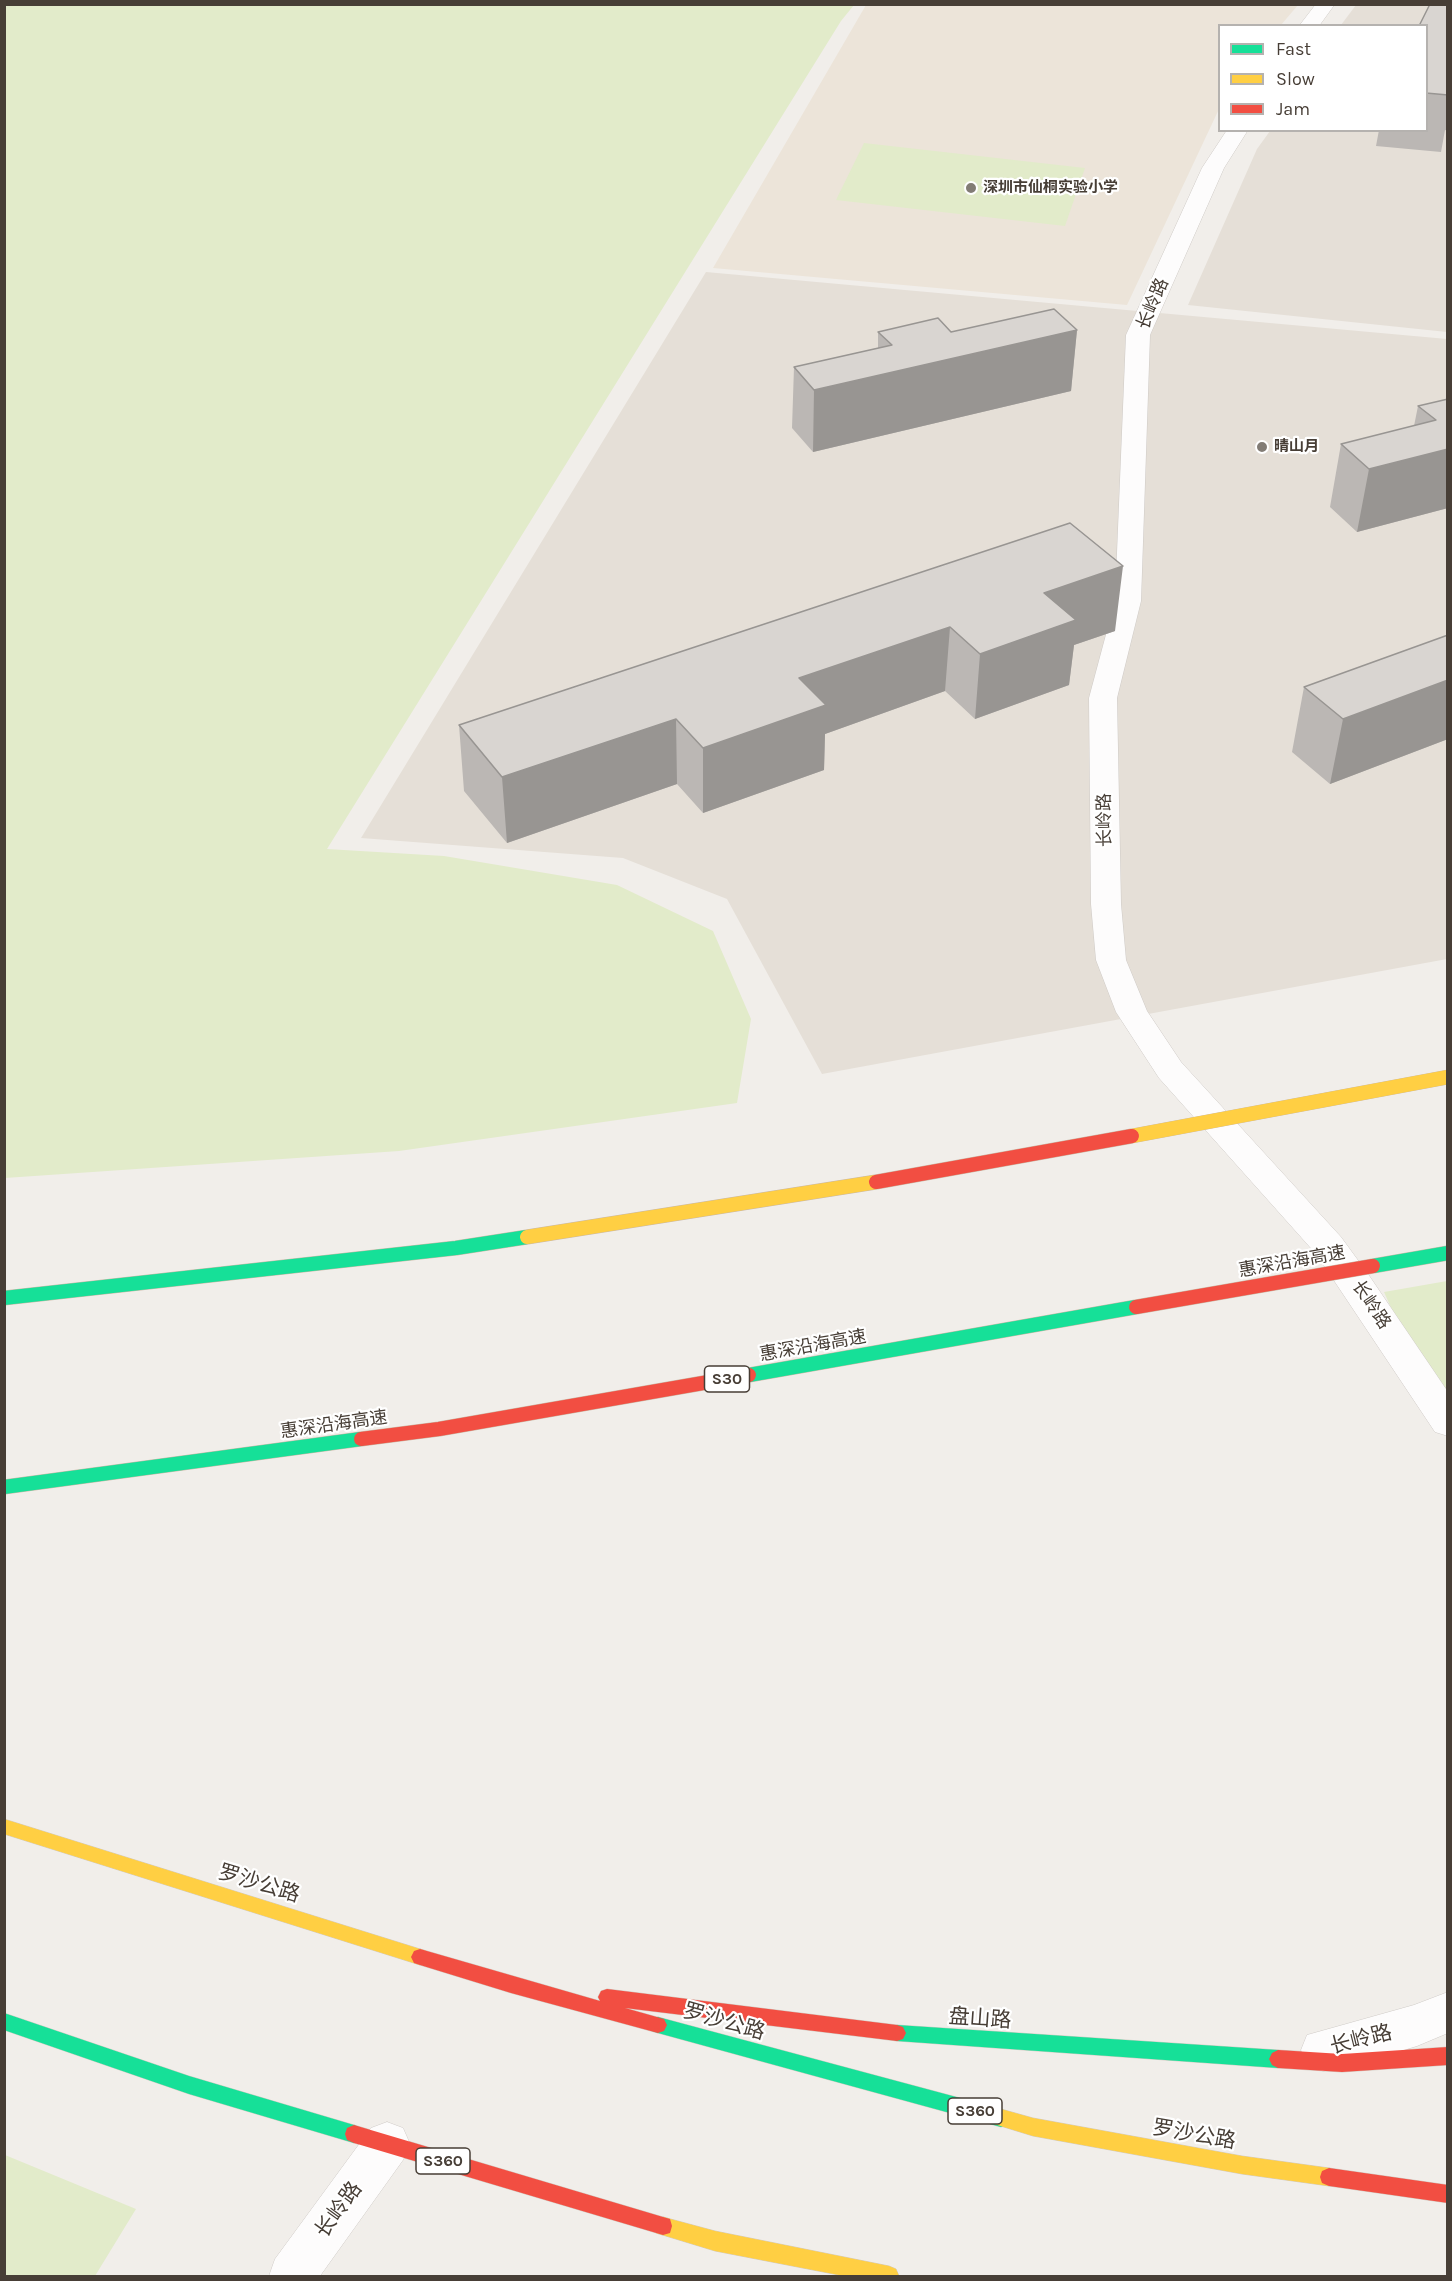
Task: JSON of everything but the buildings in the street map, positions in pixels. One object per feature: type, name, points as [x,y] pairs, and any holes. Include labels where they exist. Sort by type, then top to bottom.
[{"type":"main road","points":[[4,1298],[456,1248],[959,1168],[1448,1077]]},
{"type":"main road","name":"惠深沿海高速","points":[[4,1487],[439,1429],[1448,1253]]},
{"type":"main road","name":"罗沙公路","points":[[4,1826],[511,1985],[1034,2127],[1242,2164],[1448,2194]]},
{"type":"main road","name":"盘山路","points":[[511,1985],[919,2037],[1342,2063],[1448,2056]]},
{"type":"main road","name":"S360","points":[[4,2021],[189,2085],[715,2241],[889,2277]]},
{"type":"street","points":[[1310,24],[1326,4]]},
{"type":"street","name":"长岭路","points":[[1237,132],[1213,168],[1138,335],[1128,601],[1103,698],[1106,904],[1111,960],[1132,1012],[1170,1070],[1329,1246],[1448,1422]]},
{"type":"street","name":"长岭路","points":[[1271,2059],[1351,2045],[1417,2025],[1448,2012]]},
{"type":"street","name":"长岭路","points":[[292,2277],[387,2144]]},
{"type":"shaded area","name":"深圳市仙桐实验小学","points":[[866,5],[1298,5],[1282,24],[1218,24],[1218,111],[1127,305],[713,268]]},
{"type":"shaded area","points":[[1356,5],[1447,5],[1447,332],[1188,305],[1257,149],[1269,132],[1428,132],[1428,24],[1342,24]]},
{"type":"shaded area","points":[[706,272],[1447,339],[1447,959],[822,1074],[727,899],[623,858],[361,838]]},
{"type":"green space","points":[[4,5],[854,5],[841,21],[327,849],[444,856],[617,885],[713,931],[751,1019],[737,1103],[399,1151],[5,1178]]},
{"type":"green space","points":[[864,143],[1085,168],[1065,226],[836,200]]},
{"type":"green space","points":[[1447,1281],[1447,1433],[1384,1292]]},
{"type":"green space","points":[[5,2155],[136,2209],[95,2276],[5,2276]]},
{"type":"traffic: fast","points":[[4,1298],[456,1248],[527,1237]]},
{"type":"traffic: fast","points":[[1373,1266],[1448,1253]]},
{"type":"traffic: fast","points":[[749,1375],[1136,1307]]},
{"type":"traffic: fast","points":[[4,1487],[361,1439]]},
{"type":"traffic: fast","points":[[4,2021],[189,2085],[354,2134]]},
{"type":"traffic: fast","points":[[658,2025],[1001,2118]]},
{"type":"traffic: fast","points":[[897,2033],[1278,2059]]},
{"type":"traffic: slow","points":[[1132,1136],[1448,1077]]},
{"type":"traffic: slow","points":[[527,1237],[876,1182]]},
{"type":"traffic: slow","points":[[4,1826],[420,1957]]},
{"type":"traffic: slow","points":[[1001,2118],[1033,2127],[1242,2165],[1329,2177]]},
{"type":"traffic: slow","points":[[663,2226],[715,2241],[889,2276]]},
{"type":"traffic: jam","points":[[876,1182],[1132,1136]]},
{"type":"traffic: jam","points":[[1136,1307],[1373,1266]]},
{"type":"traffic: jam","points":[[361,1439],[439,1429],[749,1375]]},
{"type":"traffic: jam","points":[[420,1957],[511,1985],[658,2025]]},
{"type":"traffic: jam","points":[[607,1997],[897,2033]]},
{"type":"traffic: jam","points":[[1278,2059],[1342,2063],[1448,2056]]},
{"type":"traffic: jam","points":[[354,2134],[663,2226]]},
{"type":"traffic: jam","points":[[1329,2177],[1448,2194]]},
{"type":"place","name":"深圳市仙桐实验小学","points":[[971,188]]},
{"type":"place","name":"晴山月","points":[[1262,447]]}]
